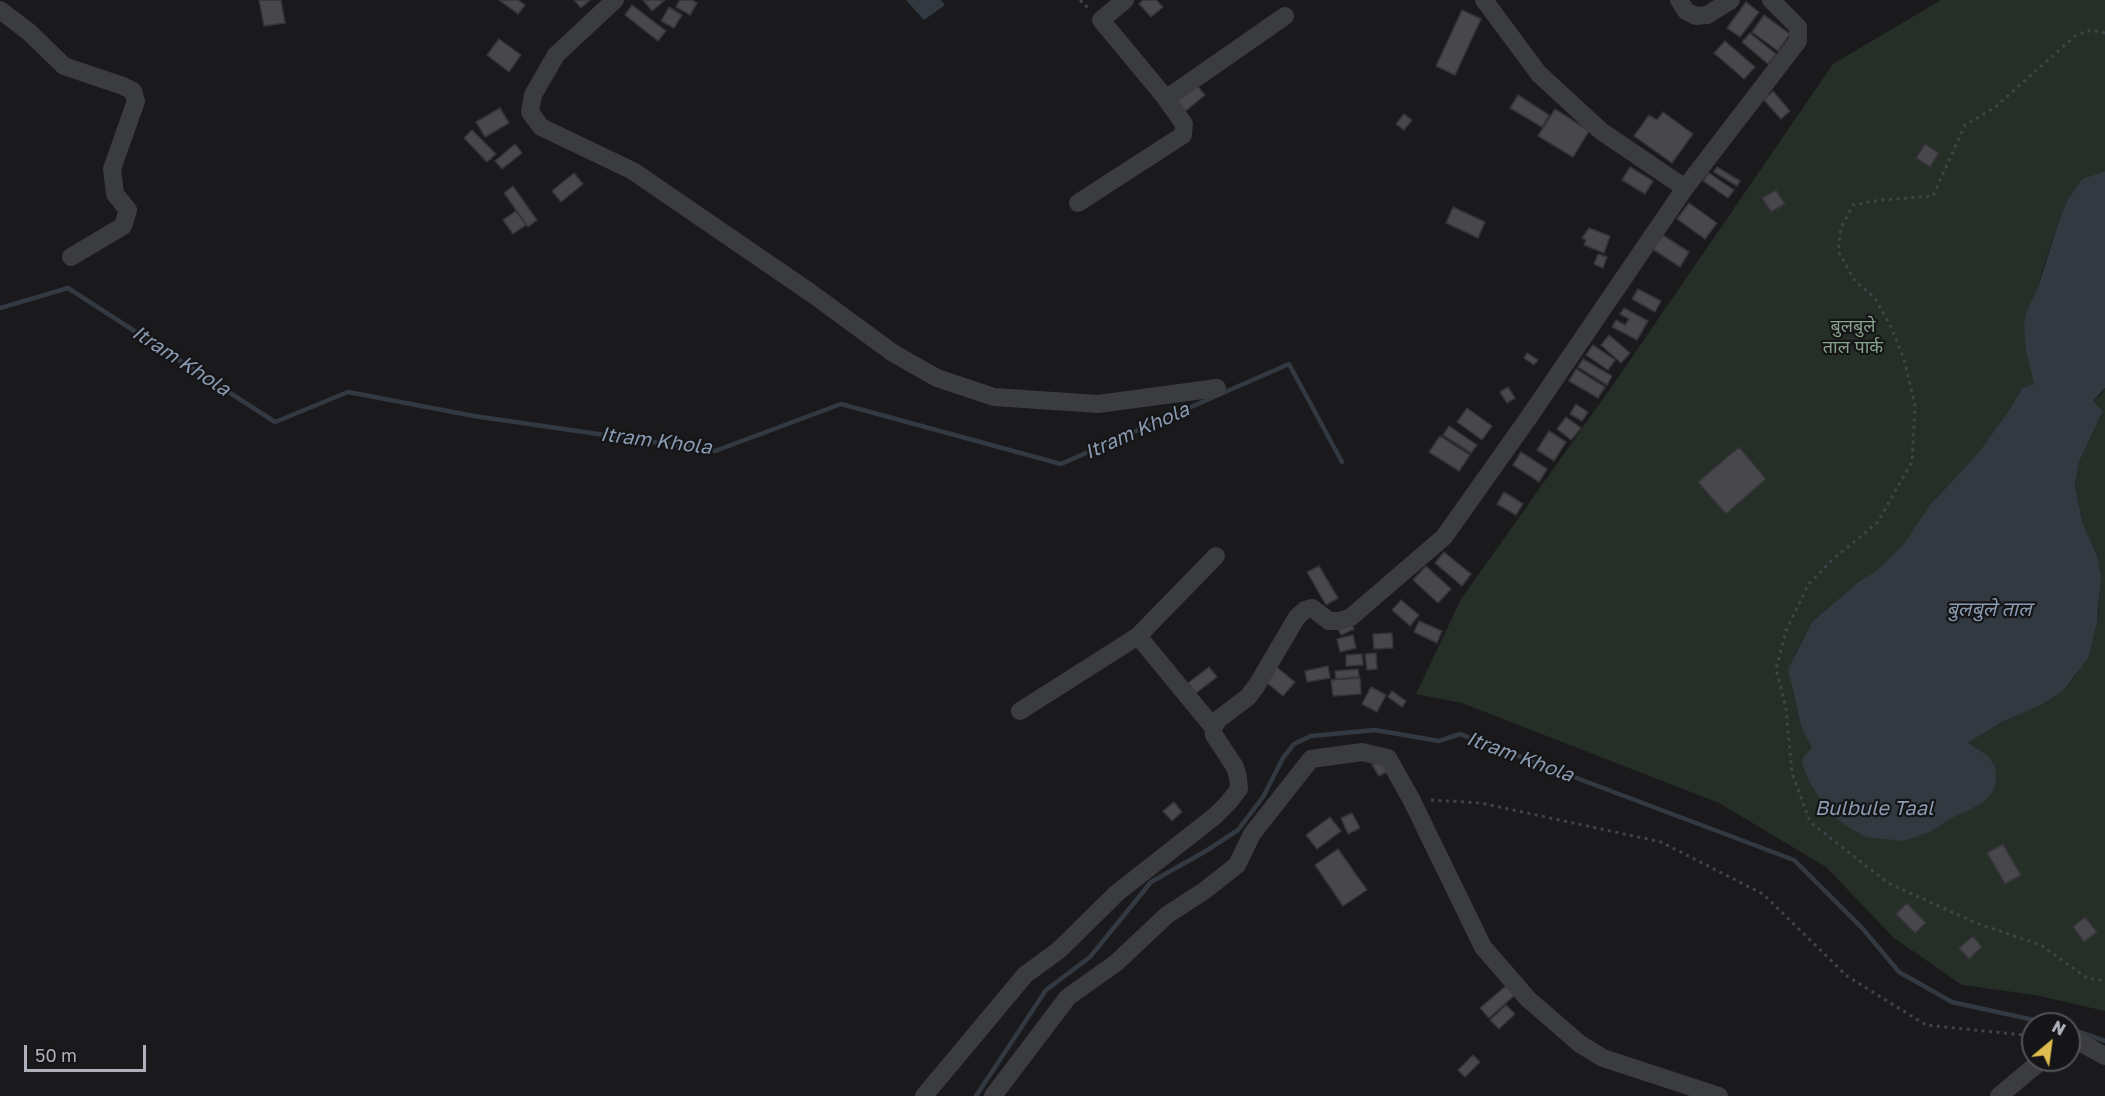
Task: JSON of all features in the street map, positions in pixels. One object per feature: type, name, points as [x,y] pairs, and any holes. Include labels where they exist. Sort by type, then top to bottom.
[{"type":"street","points":[[615,0],[556,55],[550,65],[533,95],[530,112],[541,127],[633,171],[893,353],[937,378],[994,397],[1098,404],[1217,388]]},
{"type":"street","points":[[1078,203],[1183,135],[1184,124],[1164,96],[1101,20],[1125,0]]},
{"type":"street","points":[[1484,0],[1539,74],[1601,131],[1685,188]]},
{"type":"street","points":[[1679,0],[1686,10],[1696,16],[1707,15],[1731,0]]},
{"type":"street","points":[[1212,727],[1248,697],[1297,616],[1312,608],[1329,621],[1340,621],[1351,617],[1444,537],[1685,188],[1798,40],[1798,27],[1771,0]]},
{"type":"street","points":[[0,10],[29,32],[64,66],[123,86],[133,91],[136,101],[112,169],[114,194],[128,210],[123,226],[71,257]]},
{"type":"street","points":[[1164,96],[1173,93],[1285,16]]},
{"type":"street","points":[[1020,711],[1138,636],[1216,556]]},
{"type":"street","points":[[924,1096],[1025,975],[1059,950],[1117,893],[1215,816],[1239,789],[1235,767],[1214,735],[1212,727],[1138,636]]},
{"type":"street","points":[[993,1096],[1068,997],[1116,963],[1167,915],[1204,891],[1237,865],[1252,834],[1311,759],[1362,752],[1389,758],[1483,947],[1528,999],[1580,1044],[1603,1059],[1719,1096]]},
{"type":"street","points":[[2081,1043],[2105,1056]]},
{"type":"street","points":[[1999,1096],[2028,1072]]},
{"type":"path","points":[[2105,33],[2091,30],[2075,36],[1994,108],[1965,124],[1933,196],[1881,200],[1853,205],[1841,228],[1838,251],[1855,281],[1875,298],[1890,325],[1904,359],[1915,406],[1912,462],[1877,523],[1833,559],[1808,585],[1786,631],[1776,669],[1786,708],[1792,773],[1810,822],[1888,883],[1976,923],[2041,945],[2086,978],[2105,981]]},
{"type":"path","points":[[1411,799],[1481,803],[1661,842],[1763,894],[1847,976],[1926,1025],[2021,1035]]},
{"type":"green space","name":"बुलबुले ताल पार्क","points":[[1941,0],[2105,0],[2105,171],[2082,179],[2060,218],[2045,262],[2038,287],[2034,384],[2022,388],[1979,452],[1943,491],[1903,545],[1875,572],[1858,582],[1812,622],[1794,656],[1791,683],[1801,726],[1968,743],[2002,722],[2041,705],[2063,691],[2076,675],[2096,628],[2099,611],[2098,558],[2082,521],[2075,485],[2079,462],[2103,412],[2093,401],[2102,394],[2105,388],[2105,1011],[2035,995],[1962,985],[1894,938],[1826,867],[1719,803],[1462,703],[1416,694],[1461,599],[1615,382],[1833,64]]},
{"type":"water","points":[[906,0],[941,0],[945,5],[924,20]]},
{"type":"water","name":"बुलबुले ताल","points":[[2105,171],[2105,388],[2093,401],[2103,411],[2079,462],[2075,485],[2082,521],[2098,558],[2101,578],[2097,623],[2088,658],[2063,691],[2041,705],[2002,722],[1968,743],[1988,756],[1995,766],[1996,782],[1986,800],[1949,819],[1932,831],[1904,841],[1866,837],[1845,825],[1832,814],[1809,781],[1802,763],[1804,756],[1812,748],[1801,726],[1788,669],[1812,622],[1858,582],[1875,572],[1903,545],[1931,504],[1979,452],[2022,388],[2034,384],[2026,350],[2024,326],[2026,313],[2038,287],[2060,218],[2069,198],[2082,179]]},
{"type":"building","points":[[259,0],[281,0],[285,23],[264,26]]},
{"type":"building","points":[[499,0],[518,0],[525,5],[518,14]]},
{"type":"building","points":[[574,0],[590,0],[581,8]]},
{"type":"building","points":[[643,0],[665,0],[652,11]]},
{"type":"building","points":[[680,0],[692,0],[697,3],[690,15],[676,7]]},
{"type":"building","points":[[1143,0],[1156,0],[1163,7],[1151,17],[1139,4]]},
{"type":"building","points":[[1746,2],[1759,12],[1740,37],[1727,28]]},
{"type":"building","points":[[632,5],[666,31],[658,41],[625,15]]},
{"type":"building","points":[[669,7],[682,15],[674,28],[661,21]]},
{"type":"building","points":[[1462,10],[1481,19],[1455,75],[1436,66]]},
{"type":"building","points":[[1764,15],[1790,34],[1778,51],[1752,32]]},
{"type":"building","points":[[1750,33],[1776,54],[1768,64],[1742,42]]},
{"type":"building","points":[[499,39],[521,55],[509,72],[487,55]]},
{"type":"building","points":[[1725,41],[1755,67],[1744,79],[1714,53]]},
{"type":"building","points":[[1193,81],[1205,95],[1182,114],[1170,101]]},
{"type":"building","points":[[1773,91],[1790,111],[1781,119],[1764,100]]},
{"type":"building","points":[[1518,95],[1549,115],[1542,127],[1510,108]]},
{"type":"building","points":[[500,108],[509,123],[485,137],[476,122]]},
{"type":"building","points":[[1555,109],[1589,131],[1573,157],[1538,136]]},
{"type":"building","points":[[1663,112],[1693,134],[1672,163],[1634,136],[1649,115],[1657,120]]},
{"type":"building","points":[[1404,114],[1412,120],[1404,130],[1396,124]]},
{"type":"building","points":[[472,130],[496,154],[487,162],[464,138]]},
{"type":"building","points":[[515,144],[522,153],[502,169],[495,161]]},
{"type":"building","points":[[1925,144],[1939,153],[1930,167],[1916,158]]},
{"type":"building","points":[[1630,167],[1653,181],[1645,194],[1622,180]]},
{"type":"building","points":[[1717,167],[1740,181],[1737,186],[1714,172]]},
{"type":"building","points":[[574,173],[583,184],[561,202],[552,191]]},
{"type":"building","points":[[1709,173],[1734,190],[1728,198],[1703,181]]},
{"type":"building","points":[[513,186],[537,220],[528,227],[504,193]]},
{"type":"building","points":[[1776,190],[1785,204],[1771,212],[1762,198]]},
{"type":"building","points":[[1689,203],[1717,223],[1705,239],[1677,219]]},
{"type":"building","points":[[1453,207],[1485,222],[1478,238],[1446,223]]},
{"type":"building","points":[[516,211],[526,225],[513,234],[503,220]]},
{"type":"building","points":[[1589,228],[1610,236],[1604,253],[1584,245],[1586,240],[1582,238]]},
{"type":"building","points":[[1661,234],[1689,252],[1680,267],[1651,248]]},
{"type":"building","points":[[1598,254],[1607,257],[1603,268],[1594,264]]},
{"type":"building","points":[[1638,289],[1661,301],[1655,312],[1632,299]]},
{"type":"building","points":[[1624,308],[1648,321],[1637,340],[1612,327],[1616,320],[1625,325],[1629,319],[1620,314]]},
{"type":"building","points":[[1609,335],[1630,353],[1621,363],[1601,345]]},
{"type":"building","points":[[1593,345],[1615,360],[1608,370],[1586,355]]},
{"type":"building","points":[[1527,353],[1538,360],[1534,365],[1524,358]]},
{"type":"building","points":[[1583,359],[1612,376],[1607,385],[1578,367]]},
{"type":"building","points":[[1576,369],[1605,387],[1598,398],[1569,381]]},
{"type":"building","points":[[1508,387],[1515,398],[1507,403],[1500,392]]},
{"type":"building","points":[[1576,404],[1588,412],[1582,421],[1570,414]]},
{"type":"building","points":[[1467,408],[1492,426],[1482,440],[1457,422]]},
{"type":"building","points":[[1566,417],[1581,428],[1571,440],[1557,429]]},
{"type":"building","points":[[1449,426],[1477,445],[1471,453],[1443,435]]},
{"type":"building","points":[[1549,431],[1566,442],[1554,461],[1537,450]]},
{"type":"building","points":[[1440,436],[1470,455],[1459,471],[1429,452]]},
{"type":"building","points":[[1739,447],[1766,479],[1726,514],[1698,482]]},
{"type":"building","points":[[1521,452],[1547,469],[1539,482],[1513,465]]},
{"type":"building","points":[[1504,492],[1523,504],[1516,515],[1497,504]]},
{"type":"building","points":[[1444,552],[1471,574],[1462,586],[1435,563]]},
{"type":"building","points":[[1319,566],[1338,598],[1326,605],[1307,572]]},
{"type":"building","points":[[1426,566],[1451,589],[1438,603],[1413,580]]},
{"type":"building","points":[[1401,600],[1419,615],[1410,626],[1392,610]]},
{"type":"building","points":[[1350,620],[1354,629],[1341,635],[1337,627]]},
{"type":"building","points":[[1419,621],[1442,631],[1437,643],[1414,632]]},
{"type":"building","points":[[1392,633],[1393,648],[1374,649],[1373,634]]},
{"type":"building","points":[[1353,635],[1356,648],[1340,652],[1337,639]]},
{"type":"building","points":[[1376,653],[1377,669],[1367,670],[1365,654]]},
{"type":"building","points":[[1362,654],[1363,665],[1346,666],[1346,655]]},
{"type":"building","points":[[1274,665],[1295,682],[1283,696],[1262,679]]},
{"type":"building","points":[[1328,666],[1330,678],[1307,682],[1305,671]]},
{"type":"building","points":[[1209,667],[1217,677],[1196,693],[1188,683]]},
{"type":"building","points":[[1358,669],[1359,677],[1336,679],[1335,671]]},
{"type":"building","points":[[1360,678],[1361,694],[1333,696],[1331,680]]},
{"type":"building","points":[[1371,687],[1386,695],[1377,712],[1362,704]]},
{"type":"building","points":[[1392,691],[1406,701],[1402,707],[1388,697]]},
{"type":"building","points":[[1381,760],[1388,771],[1379,776],[1372,765]]},
{"type":"building","points":[[1174,802],[1182,812],[1172,821],[1163,811]]},
{"type":"building","points":[[1352,813],[1360,828],[1348,834],[1341,818]]},
{"type":"building","points":[[1330,817],[1341,831],[1317,849],[1306,835]]},
{"type":"building","points":[[2003,844],[2021,875],[2005,884],[1987,853]]},
{"type":"building","points":[[1338,849],[1367,890],[1343,906],[1315,865]]},
{"type":"building","points":[[1907,903],[1926,923],[1915,933],[1896,914]]},
{"type":"building","points":[[2085,917],[2097,932],[2084,942],[2073,927]]},
{"type":"building","points":[[1973,936],[1982,947],[1969,959],[1959,948]]},
{"type":"building","points":[[1507,985],[1515,995],[1489,1018],[1480,1008]]},
{"type":"building","points":[[1506,1005],[1515,1014],[1499,1029],[1490,1020]]},
{"type":"building","points":[[1473,1055],[1480,1062],[1465,1077],[1458,1070]]},
{"type":"waterway","name":"Itram Khola","points":[[0,308],[68,288],[275,422],[348,392],[474,416],[715,451],[841,404],[1061,464],[1289,364],[1342,462]]},
{"type":"waterway","name":"Itram Khola","points":[[976,1096],[1046,990],[1090,957],[1151,882],[1238,830],[1263,797],[1283,758],[1294,744],[1311,736],[1375,730],[1439,741],[1460,734],[1794,860],[1863,929],[1899,972],[1952,1002],[2021,1017]]},
{"type":"waterway","name":"Itram Khola","points":[[2081,1032],[2105,1041]]},
{"type":"water label","name":"Bulbule Taal","points":[[1874,809]]}]
